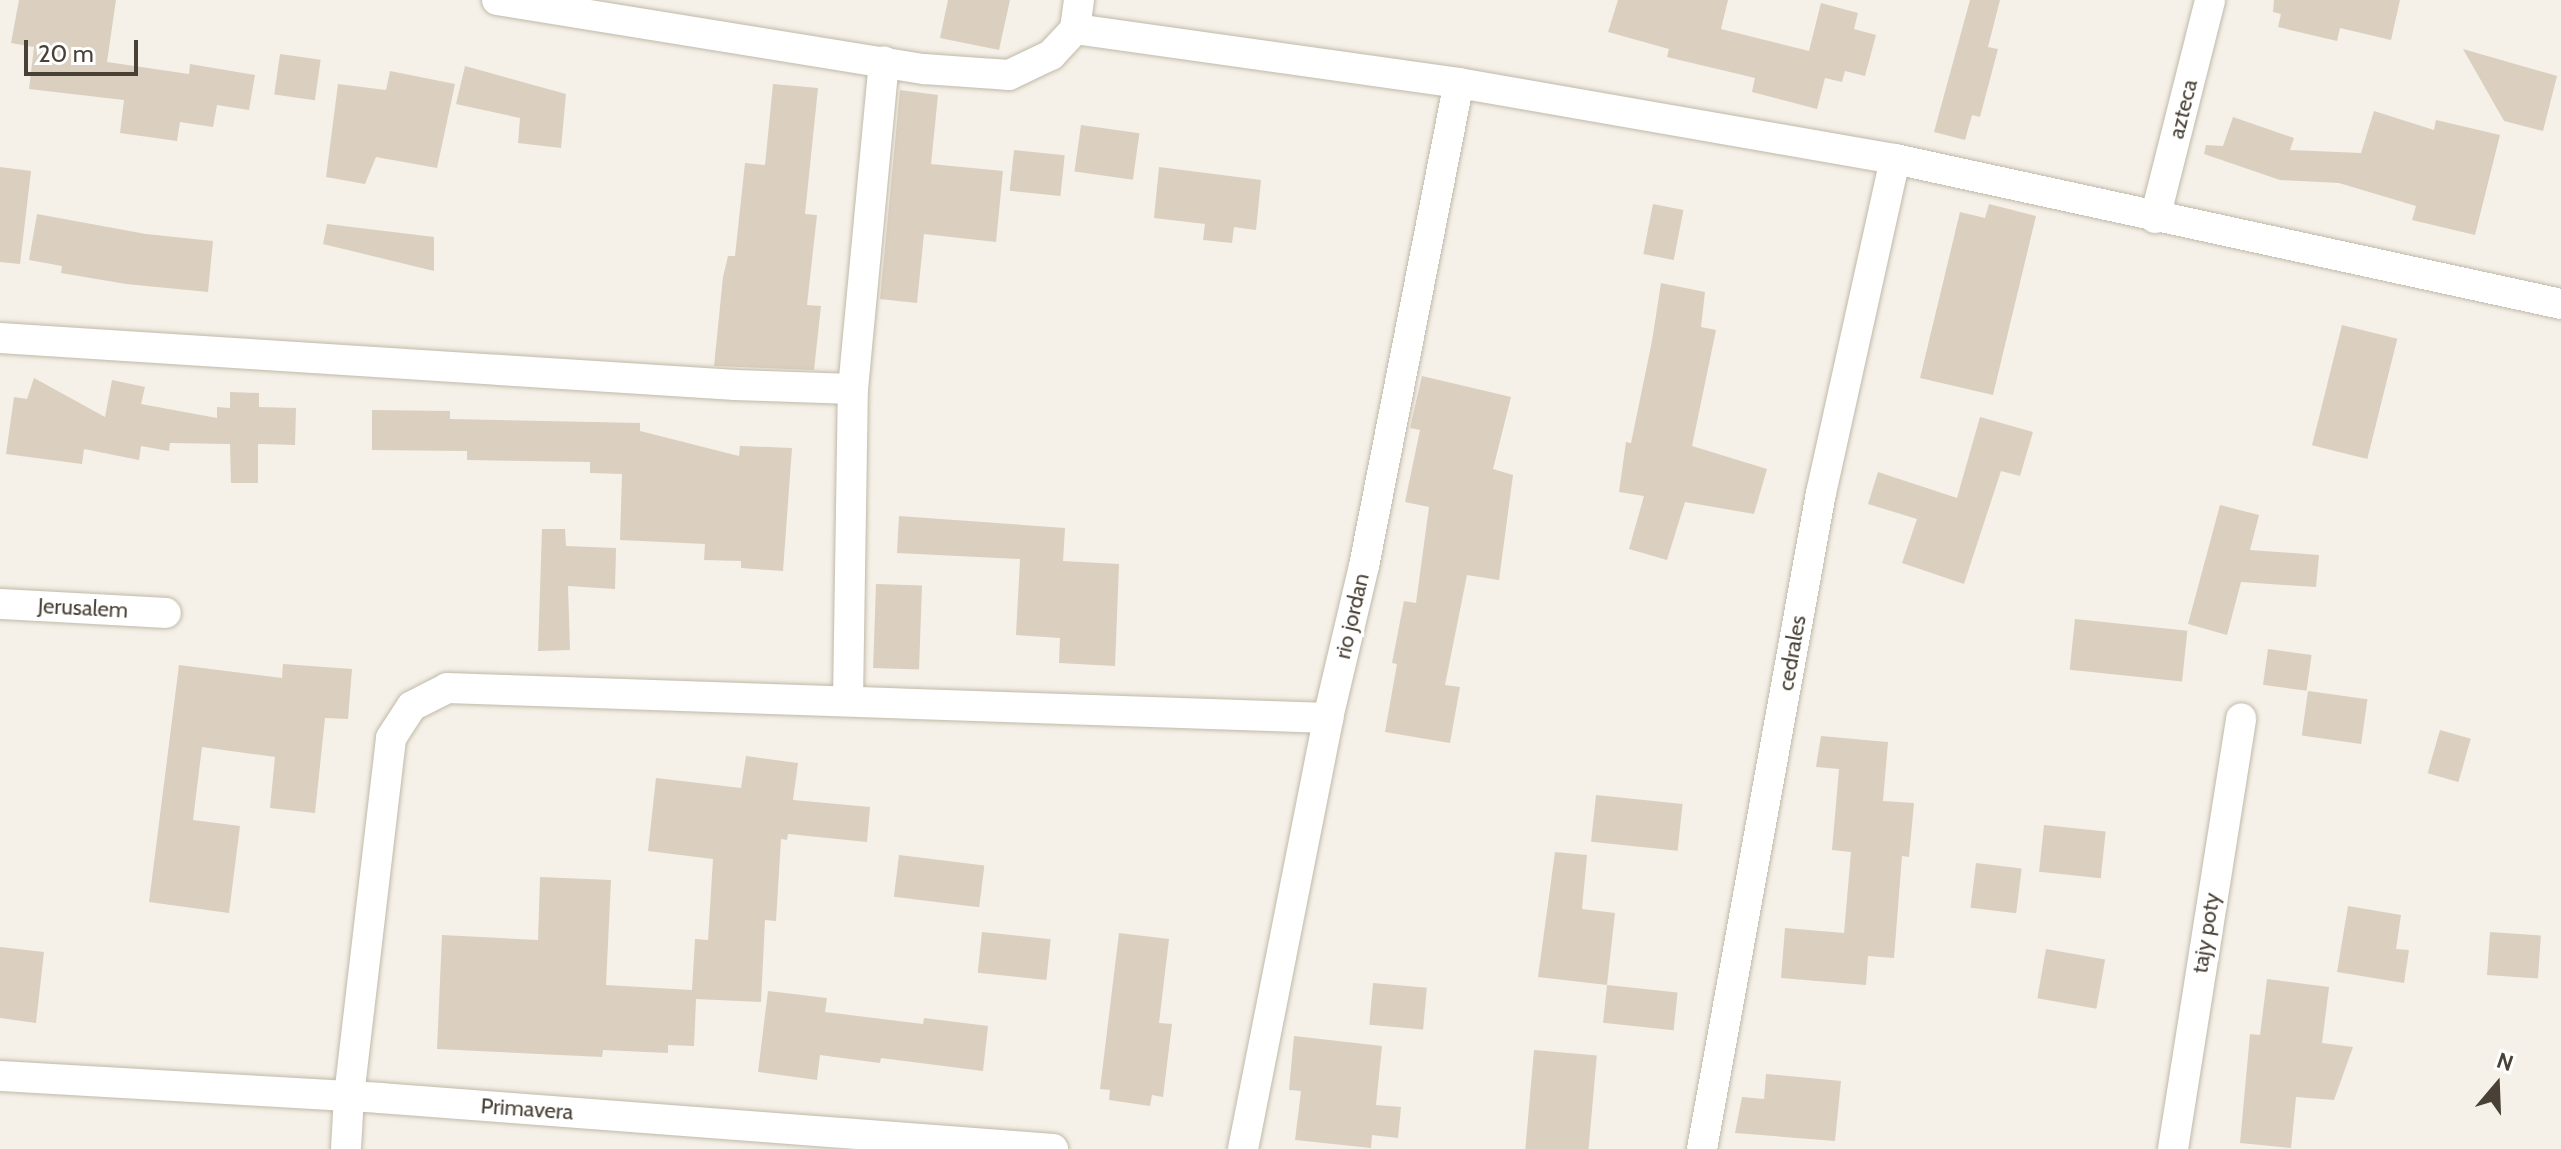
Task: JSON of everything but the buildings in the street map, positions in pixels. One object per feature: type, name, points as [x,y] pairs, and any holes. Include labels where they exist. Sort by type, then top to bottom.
[{"type":"street","points":[[497,0],[618,22],[924,69],[1009,75],[1051,55],[1077,14],[1895,159],[2561,304]]},
{"type":"street","name":"azteca","points":[[2155,218],[2210,0]]},
{"type":"street","points":[[848,700],[853,389],[884,61]]},
{"type":"street","name":"rio jordan","points":[[1243,1149],[1328,718],[1364,566],[1459,83]]},
{"type":"street","name":"cedrales","points":[[1702,1149],[1821,493],[1895,159]]},
{"type":"street","points":[[0,338],[735,385],[853,389]]},
{"type":"street","name":"Jerusalem","points":[[0,604],[166,613]]},
{"type":"street","points":[[346,1149],[349,1096],[391,738],[412,706],[447,688],[1328,718]]},
{"type":"street","name":"tajy poty","points":[[2173,1149],[2241,718]]},
{"type":"street","name":"Primavera","points":[[0,1076],[349,1096],[794,1139],[1053,1149]]}]
